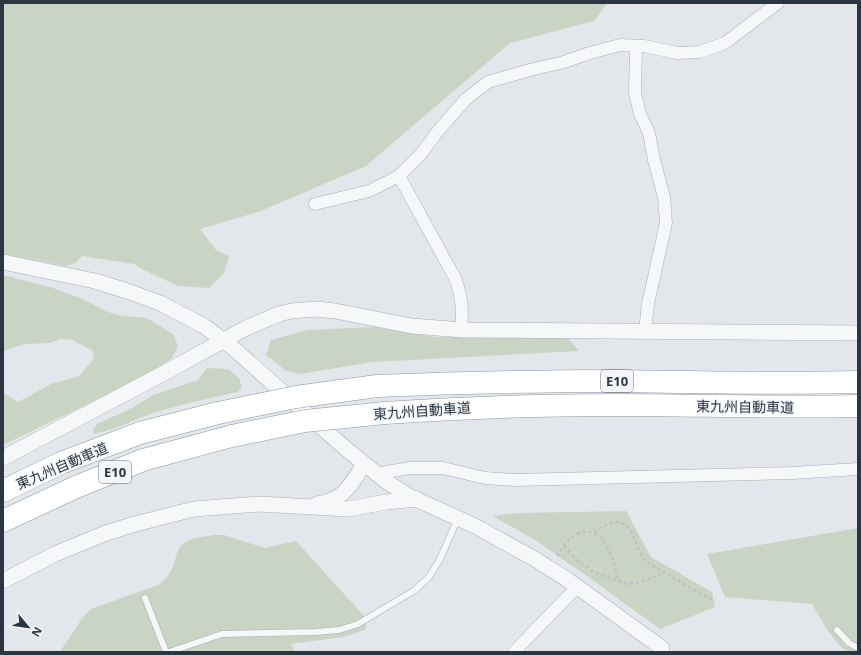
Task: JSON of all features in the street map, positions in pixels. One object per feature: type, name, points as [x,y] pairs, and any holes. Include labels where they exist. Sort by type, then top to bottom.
[{"type":"highway","name":"東九州自動車道","points":[[3,491],[61,464],[140,433],[218,413],[296,397],[377,386],[470,382],[858,382]]},
{"type":"highway","name":"東九州自動車道","points":[[3,521],[76,487],[143,460],[232,436],[305,421],[385,413],[488,407],[599,405],[804,408],[858,406]]},
{"type":"street","points":[[315,204],[370,191],[399,176],[421,154],[438,131],[466,99],[488,82],[564,62],[620,45],[644,46],[678,53],[700,52],[725,43],[778,3]]},
{"type":"street","points":[[636,46],[636,93],[640,114],[649,133],[654,160],[664,197],[666,223],[648,304],[645,332]]},
{"type":"street","points":[[399,176],[456,280],[463,309],[461,330]]},
{"type":"street","points":[[3,262],[95,281],[142,296],[183,314],[204,326],[224,340],[370,469],[399,490],[493,535],[533,558],[577,587],[662,648]]},
{"type":"street","points":[[3,458],[266,318],[285,312],[303,309],[335,311],[412,326],[461,330],[858,333]]},
{"type":"street","points":[[3,581],[29,566],[81,543],[158,517],[194,509],[244,504],[298,505],[325,503],[339,497],[354,481],[370,469],[427,467],[443,468],[498,480],[515,480],[792,473],[858,469]]},
{"type":"street","points":[[298,505],[348,509],[386,502],[416,499]]},
{"type":"street","points":[[514,652],[577,587]]},
{"type":"lane","points":[[169,652],[222,634],[315,632],[339,630],[358,624],[415,590],[429,577],[440,559],[458,518]]},
{"type":"lane","points":[[145,598],[166,652]]},
{"type":"lane","points":[[837,630],[845,640],[858,648]]},
{"type":"path","points":[[555,560],[568,540],[578,533],[594,532],[613,522],[620,523],[626,526],[632,534],[643,558],[708,598],[716,598]]},
{"type":"path","points":[[594,532],[602,539],[611,556],[617,580]]},
{"type":"path","points":[[564,546],[577,560],[593,572],[624,583],[633,584],[665,572]]},
{"type":"green space","points":[[3,3],[607,3],[594,21],[510,43],[366,166],[261,211],[200,229],[216,250],[229,256],[224,273],[209,288],[178,286],[134,264],[82,256],[75,263],[66,266],[3,254]]},
{"type":"green space","points":[[3,275],[53,288],[83,299],[105,311],[121,316],[147,318],[173,334],[178,346],[172,358],[145,376],[3,445],[3,393],[18,402],[51,384],[79,376],[92,361],[94,355],[92,350],[72,340],[60,339],[51,343],[24,344],[3,352]]},
{"type":"green space","points":[[374,327],[435,337],[566,336],[579,351],[373,362],[300,374],[286,371],[266,355],[271,340],[308,330]]},
{"type":"green space","points":[[207,368],[228,369],[239,378],[242,387],[238,392],[150,414],[116,428],[94,434],[93,429],[97,424],[134,407],[153,395],[198,380]]},
{"type":"green space","points":[[626,511],[651,557],[712,592],[715,607],[660,629],[535,540],[493,516],[518,513]]},
{"type":"green space","points":[[858,528],[858,652],[848,652],[839,644],[828,631],[812,604],[725,597],[707,554]]},
{"type":"green space","points":[[224,535],[265,548],[296,541],[365,617],[366,629],[344,637],[291,644],[295,652],[59,652],[86,613],[91,609],[158,585],[165,580],[169,574],[180,547],[184,543],[195,538]]}]
